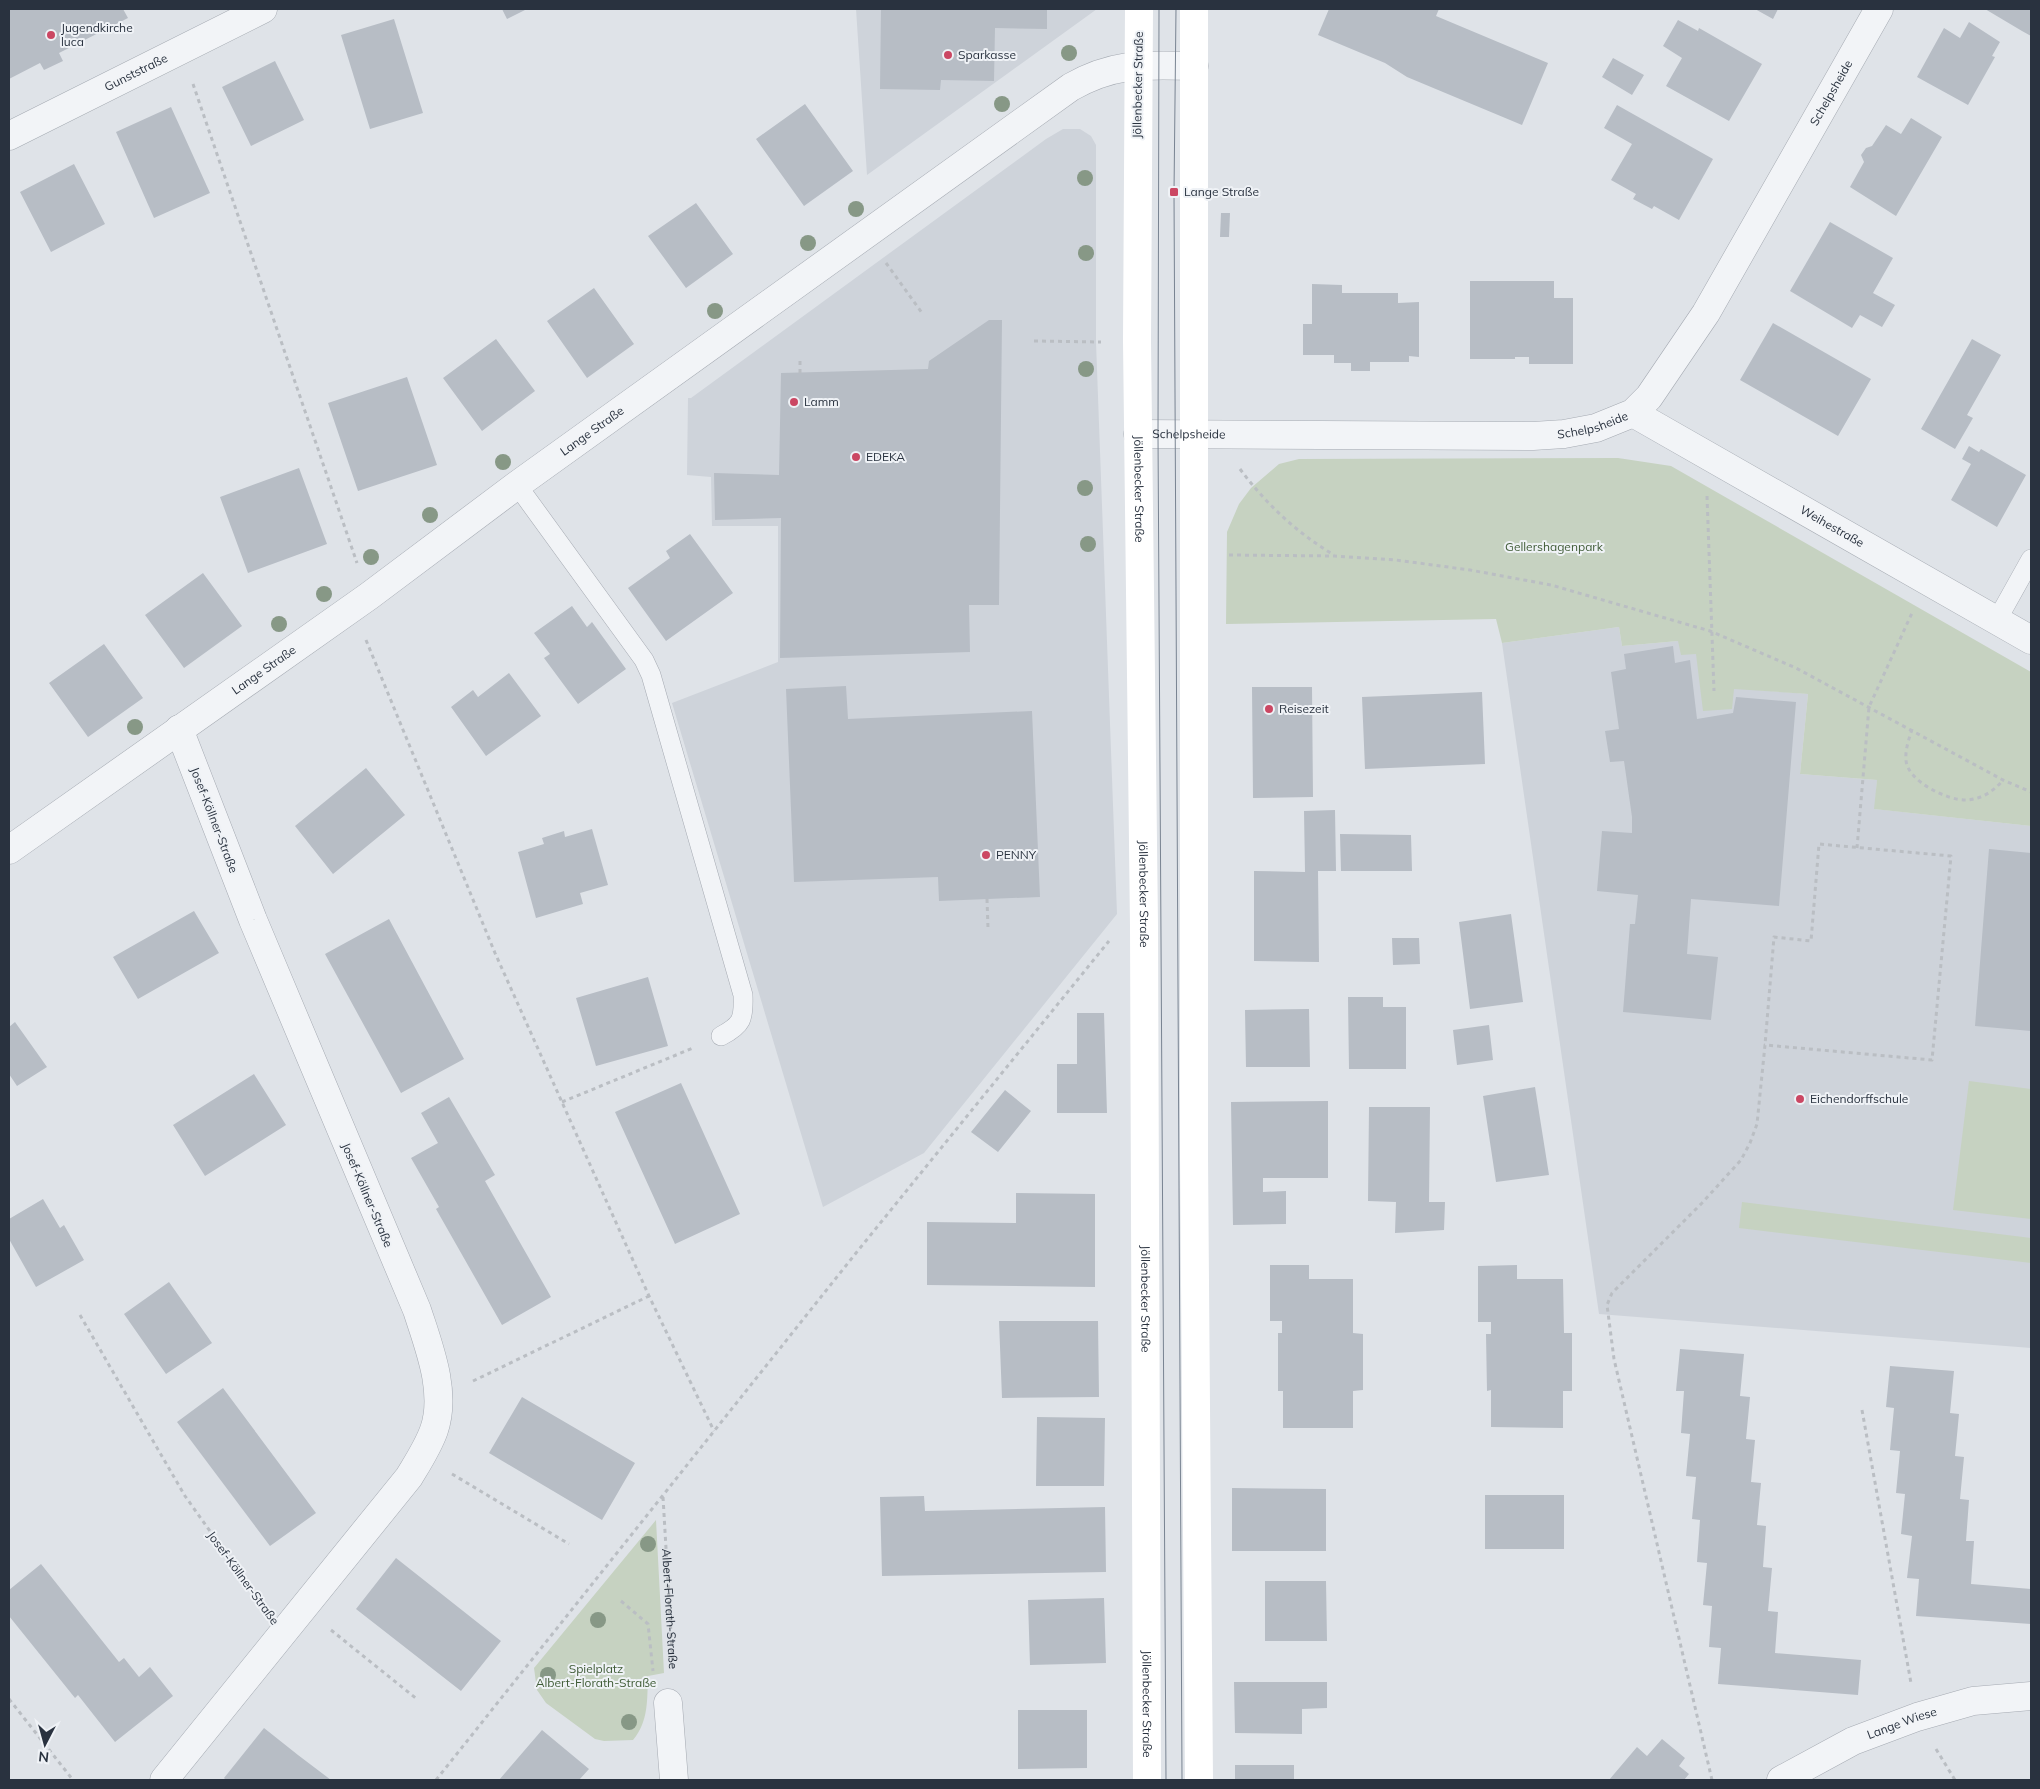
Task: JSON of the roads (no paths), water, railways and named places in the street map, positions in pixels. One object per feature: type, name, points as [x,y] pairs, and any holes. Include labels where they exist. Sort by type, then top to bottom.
[{"type":"main road","name":"Jöllenbecker Straße","points":[[1138,9],[1137,341],[1144,930],[1147,1780]]},
{"type":"main road","points":[[1194,9],[1204,434],[1195,555],[1194,1138],[1199,1780]]},
{"type":"street","name":"Gunststraße","points":[[9,136],[263,9]]},
{"type":"street","name":"Schelpsheide","points":[[1138,434],[1532,436],[1564,434],[1596,428],[1633,413],[1649,397],[1706,313],[1879,9]]},
{"type":"street","name":"Lange Straße","points":[[9,850],[361,602],[517,485],[1071,87],[1109,69],[1137,66],[1194,66]]},
{"type":"street","name":"Weihestraße","points":[[1633,413],[2031,640]]},
{"type":"street","name":"Josef-Köllner-Straße","points":[[164,1780],[284,1634],[409,1477],[434,1428],[438,1398],[428,1343],[417,1310],[253,920],[179,729]]},
{"type":"street","name":"Lange Wiese","points":[[1781,1780],[1853,1741],[1917,1718],[1973,1701],[2031,1696]]},
{"type":"street","points":[[668,1703],[674,1780]]},
{"type":"lane","points":[[517,485],[644,660],[651,675],[743,995],[744,1014],[736,1028],[721,1036]]},
{"type":"lane","points":[[1996,620],[2031,559]]},
{"type":"tram line","points":[[1159,9],[1158,435],[1166,1780]]},
{"type":"tram line","points":[[1176,9],[1174,192],[1182,1780]]},
{"type":"place","name":"Jugendkirche luca","points":[[51,35]]},
{"type":"place","name":"Sparkasse","points":[[948,55]]},
{"type":"place","name":"Lange Straße","points":[[1174,192]]},
{"type":"place","name":"Lamm","points":[[794,402]]},
{"type":"place","name":"EDEKA","points":[[856,457]]},
{"type":"place","name":"Reisezeit","points":[[1269,709]]},
{"type":"place","name":"PENNY","points":[[986,855]]},
{"type":"place","name":"Eichendorffschule","points":[[1800,1099]]},
{"type":"park label","name":"Gellershagenpark","points":[[1554,547]]},
{"type":"park label","name":"Spielplatz Albert-Florath-Straße","points":[[596,1676]]}]
